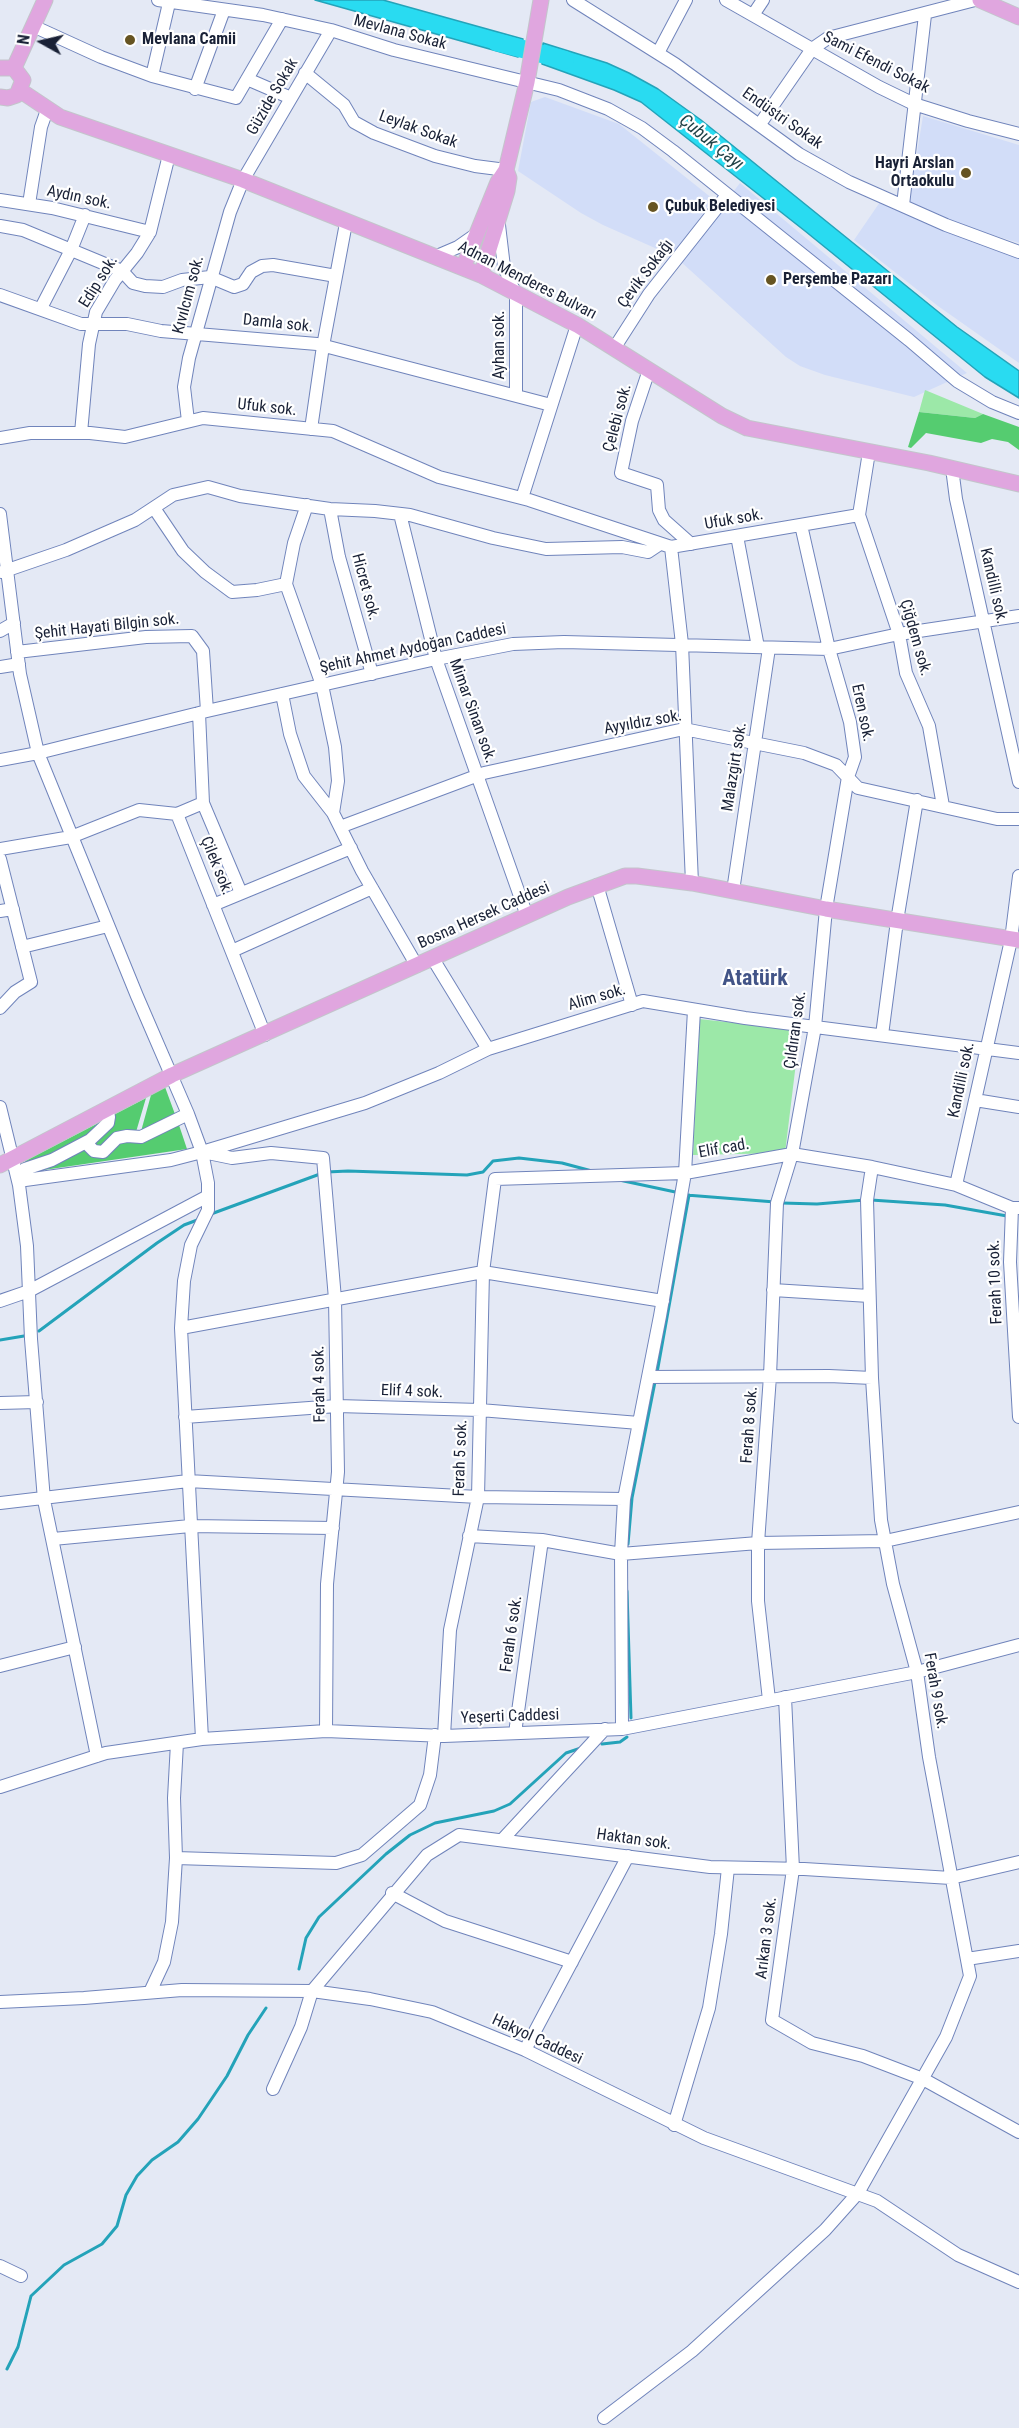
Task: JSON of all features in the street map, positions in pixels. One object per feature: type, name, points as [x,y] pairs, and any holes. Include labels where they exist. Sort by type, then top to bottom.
[{"type":"main road","points":[[0,97],[13,97],[21,91],[23,80],[7,68],[33,26],[45,0]]},
{"type":"main road","points":[[464,268],[498,182],[506,170],[527,82],[541,0]]},
{"type":"main road","points":[[980,0],[1019,17]]},
{"type":"main road","name":"Adnan Menderes Bulvarı","points":[[21,91],[47,110],[93,130],[243,180],[481,275],[577,325],[722,416],[747,428],[952,468],[1019,484]]},
{"type":"main road","points":[[481,275],[508,184],[506,170]]},
{"type":"main road","name":"Bosna Hersek Caddesi","points":[[7,1161],[172,1075],[597,885],[625,876],[693,883],[826,909],[1015,940]]},
{"type":"street","name":"Endüstri Sokak","points":[[573,0],[658,53],[807,159],[849,182],[903,206],[971,235],[1019,252]]},
{"type":"street","points":[[658,53],[686,0]]},
{"type":"street","name":"Sami Efendi Sokak","points":[[726,0],[879,87],[914,104],[1019,134]]},
{"type":"street","points":[[753,15],[763,0]]},
{"type":"street","points":[[760,124],[812,48],[828,39],[975,0]]},
{"type":"street","points":[[152,76],[163,1]]},
{"type":"street","name":"Mevlana Sokak","points":[[163,1],[282,19],[331,30],[394,50],[576,95],[625,118],[673,151],[957,381],[992,402],[1019,413]]},
{"type":"street","points":[[195,89],[224,10]]},
{"type":"street","points":[[903,206],[925,15]]},
{"type":"street","points":[[33,26],[101,57],[152,76],[236,98],[282,19]]},
{"type":"street","name":"Güzide Sokak","points":[[243,180],[331,30]]},
{"type":"street","name":"Leylak Sokak","points":[[305,73],[344,105],[354,122],[374,133],[445,158],[476,166],[506,170]]},
{"type":"street","points":[[247,79],[291,98]]},
{"type":"street","points":[[29,204],[41,127],[47,110]]},
{"type":"street","name":"Edip sok.","points":[[81,433],[96,312],[150,232],[169,155]]},
{"type":"street","name":"Kıvılcım sok.","points":[[188,421],[184,387],[195,334],[210,278],[243,180]]},
{"type":"street","name":"Çevik Sokağı","points":[[615,347],[649,294],[727,195]]},
{"type":"street","name":"Aydın sok.","points":[[0,200],[85,215],[150,232]]},
{"type":"street","points":[[41,308],[72,250],[85,215]]},
{"type":"street","points":[[498,222],[504,267],[516,295]]},
{"type":"street","points":[[311,429],[323,346],[346,223]]},
{"type":"street","points":[[0,226],[23,230],[122,271],[133,283],[162,287],[182,280],[210,278],[234,287],[243,284],[251,272],[262,266],[273,265],[336,276]]},
{"type":"street","points":[[437,256],[458,247],[478,233]]},
{"type":"street","name":"Damla sok.","points":[[0,295],[81,324],[127,324],[161,331],[270,339],[323,346],[551,405]]},
{"type":"street","name":"Ayhan sok.","points":[[516,295],[516,395]]},
{"type":"street","points":[[522,498],[577,325]]},
{"type":"street","name":"Çelebi sok.","points":[[649,370],[632,421],[621,473],[657,485],[659,510],[664,520],[690,544]]},
{"type":"street","name":"Ufuk sok.","points":[[0,438],[30,433],[124,436],[203,418],[333,431],[439,477],[522,498],[665,546],[690,544],[860,515]]},
{"type":"street","points":[[860,515],[869,452]]},
{"type":"street","name":"Kandilli sok.","points":[[952,468],[956,499],[1019,782]]},
{"type":"street","points":[[4,572],[66,550],[135,520],[173,495],[208,487],[240,496],[307,506],[400,514],[546,549],[622,547],[648,552],[665,546],[682,644],[684,729],[693,883]]},
{"type":"street","points":[[307,506],[294,543],[286,584],[322,685],[335,747],[338,781],[333,813]]},
{"type":"street","points":[[154,508],[183,551],[205,572],[232,592],[286,584]]},
{"type":"street","name":"Hicret sok.","points":[[330,509],[339,557],[372,674]]},
{"type":"street","points":[[0,514],[4,572],[18,658],[38,753],[202,1152],[208,1210],[191,1245],[184,1281],[181,1328],[202,1739]]},
{"type":"street","name":"Mimar Sinan sok.","points":[[400,514],[436,659],[527,916]]},
{"type":"street","name":"Çiğdem sok.","points":[[860,515],[898,634],[906,673],[929,726],[943,806]]},
{"type":"street","name":"Eren sok.","points":[[801,525],[829,649],[850,722],[855,757],[848,777],[826,909]]},
{"type":"street","name":"Malazgirt sok.","points":[[733,891],[755,743],[764,648],[736,536]]},
{"type":"street","name":"Şehit Ahmet Aydoğan Caddesi","points":[[0,760],[436,659],[503,646],[538,642],[829,649],[898,634],[1019,616]]},
{"type":"street","points":[[0,631],[14,623]]},
{"type":"street","name":"Şehit Hayati Bilgin sok.","points":[[18,658],[146,637],[192,636],[203,651],[203,712]]},
{"type":"street","points":[[0,668],[18,658]]},
{"type":"street","points":[[282,694],[290,734],[304,776],[333,813],[372,888],[417,966]]},
{"type":"street","points":[[203,712],[203,803],[241,893]]},
{"type":"street","name":"Ayyıldız sok.","points":[[340,827],[477,776],[684,729],[804,753],[836,765],[858,788],[997,819],[1019,819]]},
{"type":"street","points":[[882,1035],[897,921],[917,800]]},
{"type":"street","points":[[0,849],[71,837],[139,810],[177,814],[203,803]]},
{"type":"street","name":"Çilek sok.","points":[[177,814],[265,1035]]},
{"type":"street","points":[[213,905],[351,848]]},
{"type":"street","points":[[0,859],[6,910],[22,947],[31,982],[15,992],[0,1008]]},
{"type":"street","name":"Kandilli sok.","points":[[956,1185],[986,1047],[1015,940],[1019,876]]},
{"type":"street","points":[[597,885],[632,1005]]},
{"type":"street","points":[[232,951],[372,888]]},
{"type":"street","name":"Çıldıran sok.","points":[[792,1154],[815,1027],[826,909]]},
{"type":"street","points":[[22,947],[108,926]]},
{"type":"street","points":[[433,958],[488,1050]]},
{"type":"street","name":"Alim sok.","points":[[22,1180],[171,1160],[202,1152],[365,1103],[488,1050],[643,1001],[815,1027],[1019,1053]]},
{"type":"street","points":[[622,1729],[621,1554],[624,1499],[663,1301],[685,1173],[694,1010]]},
{"type":"street","points":[[975,1100],[1019,1107]]},
{"type":"street","points":[[0,1107],[7,1161],[22,1180]]},
{"type":"street","points":[[97,1756],[44,1500],[22,1180],[25,1169],[52,1160],[86,1143],[108,1123],[107,1109]]},
{"type":"street","points":[[86,1143],[94,1151],[103,1152],[117,1138],[141,1137],[188,1114]]},
{"type":"street","name":"Ferah 4 sok.","points":[[202,1152],[232,1158],[271,1153],[323,1158],[335,1299],[337,1406],[337,1489],[327,1584],[326,1731]]},
{"type":"street","name":"Elif cad.","points":[[495,1179],[685,1173],[792,1154],[872,1167],[956,1185]]},
{"type":"street","name":"Ferah 8 sok.","points":[[769,1700],[758,1601],[758,1543],[770,1376],[777,1203],[792,1154]]},
{"type":"street","name":"Ferah 9 sok.","points":[[604,2418],[692,2351],[825,2230],[858,2193],[946,2037],[970,1976],[929,1757],[917,1672],[893,1584],[881,1520],[869,1296],[867,1200],[872,1167]]},
{"type":"street","name":"Ferah 5 sok.","points":[[176,1858],[336,1863],[362,1855],[420,1805],[440,1735],[450,1630],[478,1497],[483,1272],[495,1179]]},
{"type":"street","name":"Ferah 10 sok.","points":[[956,1185],[1016,1208],[1010,1262],[1017,1337],[1019,1416]]},
{"type":"street","points":[[0,1301],[29,1291],[208,1196]]},
{"type":"street","points":[[181,1328],[483,1272],[663,1301]]},
{"type":"street","points":[[773,1290],[869,1296]]},
{"type":"street","points":[[648,1377],[872,1378]]},
{"type":"street","points":[[0,1403],[37,1402]]},
{"type":"street","name":"Elif 4 sok.","points":[[185,1417],[337,1406],[480,1410],[639,1423]]},
{"type":"street","points":[[0,1503],[44,1500],[188,1481],[478,1497],[624,1499]]},
{"type":"street","points":[[469,1536],[542,1540],[621,1554],[673,1548],[758,1543],[885,1541],[1019,1512]]},
{"type":"street","points":[[52,1539],[190,1526],[333,1528]]},
{"type":"street","name":"Ferah 6 sok.","points":[[515,1733],[542,1540]]},
{"type":"street","name":"Yeşerti Caddesi","points":[[0,1787],[97,1756],[202,1739],[326,1731],[440,1735],[622,1729],[917,1672],[1019,1645]]},
{"type":"street","points":[[0,1666],[75,1647]]},
{"type":"street","name":"Arıkan 3 sok.","points":[[785,1697],[793,1869],[772,2020],[812,2043],[862,2056],[922,2079]]},
{"type":"street","points":[[502,1840],[605,1729]]},
{"type":"street","points":[[150,1992],[164,1962],[171,1936],[176,1858],[174,1798],[177,1743]]},
{"type":"street","name":"Haktan sok.","points":[[312,1991],[392,1893],[427,1855],[459,1835],[728,1868],[793,1869],[951,1878],[1019,1862]]},
{"type":"street","points":[[525,2050],[628,1856]]},
{"type":"street","points":[[675,2125],[709,2008],[721,1934],[728,1868]]},
{"type":"street","points":[[392,1893],[445,1922],[572,1962]]},
{"type":"street","points":[[967,1959],[1019,1951]]},
{"type":"street","name":"Hakyol Caddesi","points":[[0,2002],[150,1992],[241,1989],[312,1991],[370,1999],[432,2012],[525,2050],[675,2125],[748,2155],[877,2201],[958,2255],[1019,2282]]},
{"type":"street","points":[[273,2089],[302,2026],[312,1991]]},
{"type":"street","points":[[922,2079],[1019,2132]]},
{"type":"street","points":[[0,2266],[21,2276]]},
{"type":"shaded area","points":[[545,97],[619,124],[713,199],[673,256],[581,213],[518,171],[531,102]]},
{"type":"shaded area","name":"Hayri Arslan Ortaokulu","points":[[923,116],[1019,145],[1019,243],[960,225],[909,202]]},
{"type":"shaded area","points":[[740,183],[967,373],[914,397],[825,375],[800,366],[786,357],[680,261]]},
{"type":"shaded area","points":[[880,202],[1019,257],[1019,363],[938,306],[854,240]]},
{"type":"green space","points":[[925,390],[983,414],[975,418],[919,412]]},
{"type":"green space","points":[[919,412],[975,418],[983,414],[1019,427],[1019,450],[1008,442],[992,439],[981,443],[926,433],[911,448],[908,447]]},
{"type":"green space","points":[[699,1019],[800,1030],[785,1153],[693,1155]]},
{"type":"green space","points":[[165,1087],[176,1117],[140,1135],[151,1095]]},
{"type":"green space","points":[[146,1098],[136,1132],[102,1149],[91,1143],[115,1114]]},
{"type":"green space","points":[[104,1120],[85,1141],[27,1167],[25,1161]]},
{"type":"green space","points":[[178,1122],[187,1149],[30,1172],[82,1147],[92,1154],[117,1142]]},
{"type":"water","points":[[315,0],[383,0],[523,39],[518,57]]},
{"type":"water","points":[[543,43],[607,63],[629,73],[658,89],[701,120],[957,327],[1019,371],[1019,398],[985,377],[641,102],[542,64]]},
{"type":"waterway","name":"Çubuk Çayı","points":[[496,42],[565,60]]},
{"type":"waterway","points":[[327,1172],[467,1175],[483,1172],[493,1161],[519,1158],[562,1163],[592,1171]]},
{"type":"waterway","points":[[211,1214],[320,1174]]},
{"type":"waterway","points":[[619,1180],[680,1193]]},
{"type":"waterway","points":[[686,1195],[775,1202]]},
{"type":"waterway","points":[[657,1373],[689,1195]]},
{"type":"waterway","points":[[782,1203],[817,1204],[865,1200]]},
{"type":"waterway","points":[[871,1200],[945,1205],[1007,1216]]},
{"type":"waterway","points":[[39,1331],[157,1243],[184,1225],[200,1219]]},
{"type":"waterway","points":[[0,1340],[24,1336]]},
{"type":"waterway","points":[[628,1544],[632,1498],[655,1382]]},
{"type":"waterway","points":[[627,1591],[631,1718]]},
{"type":"waterway","points":[[602,1744],[620,1742],[627,1737]]},
{"type":"waterway","points":[[299,1969],[306,1938],[319,1917],[386,1854],[410,1835],[435,1823],[494,1811],[510,1804],[566,1753],[581,1748]]},
{"type":"waterway","points":[[7,2369],[18,2347],[31,2296],[64,2265],[102,2244],[117,2226],[126,2195],[137,2176],[152,2160],[178,2142],[198,2119],[227,2076],[248,2035],[266,2008]]},
{"type":"place","name":"Mevlana Camii","points":[[130,40]]},
{"type":"place","name":"Hayri Arslan Ortaokulu","points":[[966,173]]},
{"type":"place","name":"Çubuk Belediyesi","points":[[653,207]]},
{"type":"place","name":"Perşembe Pazarı","points":[[771,280]]},
{"type":"district","name":"Atatürk","points":[[755,979]]}]
